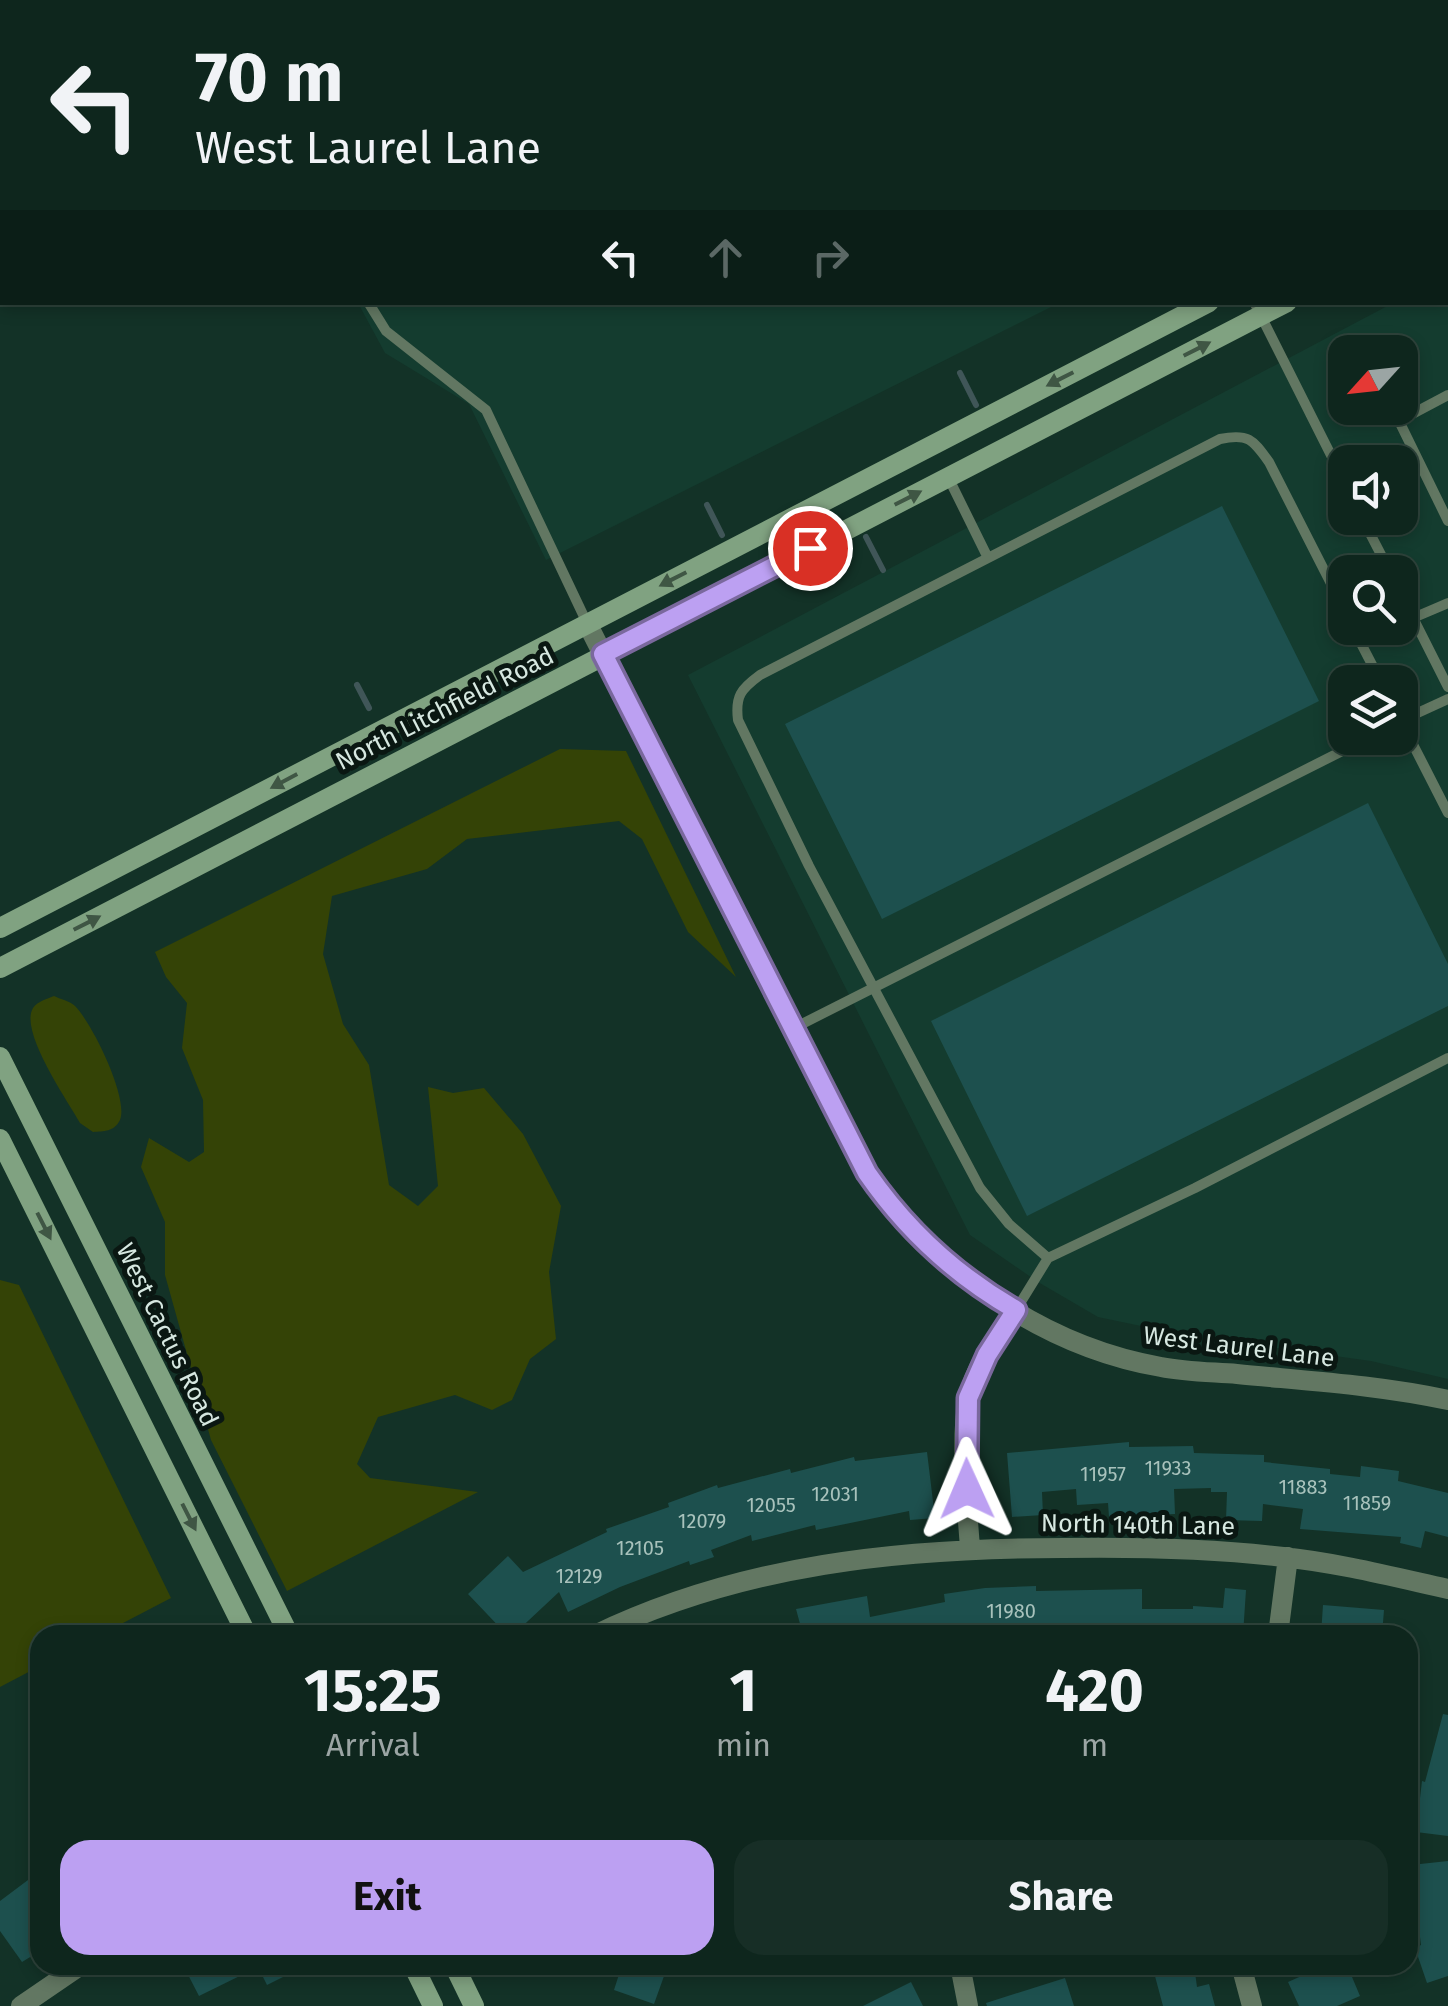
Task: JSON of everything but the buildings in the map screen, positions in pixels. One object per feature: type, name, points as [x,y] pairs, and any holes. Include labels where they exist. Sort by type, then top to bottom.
[{"type":"main road","name":"North Litchfield Road","points":[[0,928],[1203,305]]},
{"type":"main road","name":"North Litchfield Road","points":[[0,968],[948,478],[1257,309]]},
{"type":"main road","name":"West Cactus Road","points":[[0,1057],[284,1625]]},
{"type":"main road","points":[[0,1139],[243,1625]]},
{"type":"main road","points":[[417,1975],[433,2006]]},
{"type":"main road","points":[[459,1975],[474,2006]]},
{"type":"street","name":"West Laurel Lane","points":[[587,622],[854,1150],[897,1214],[920,1239],[968,1280],[1016,1310],[1105,1354],[1162,1368],[1393,1388],[1448,1400]]},
{"type":"street","points":[[970,1548],[968,1398],[987,1355],[1016,1310]]},
{"type":"street","name":"North 140th Lane","points":[[618,1625],[764,1577],[902,1552],[970,1548],[1150,1547],[1288,1558],[1448,1589]]},
{"type":"street","points":[[1279,1625],[1288,1558]]},
{"type":"street","points":[[22,2006],[67,1975]]},
{"type":"street","points":[[962,1975],[968,2006]]},
{"type":"street","points":[[1244,1975],[1252,2006]]},
{"type":"lane","points":[[370,305],[386,331],[486,410],[587,622]]},
{"type":"lane","points":[[1257,309],[1328,449]]},
{"type":"lane","points":[[1448,394],[1399,421],[1448,521]]},
{"type":"lane","points":[[1048,1258],[1008,1224],[980,1188],[873,988],[738,720],[735,700],[744,687],[760,676],[1220,439],[1238,435],[1254,442],[1269,462],[1328,578]]},
{"type":"lane","points":[[948,478],[988,558]]},
{"type":"lane","points":[[1418,616],[1448,602]]},
{"type":"lane","points":[[1418,628],[1448,686]]},
{"type":"lane","points":[[1418,712],[1448,699]]},
{"type":"lane","points":[[792,1029],[1334,755]]},
{"type":"lane","points":[[1418,755],[1448,813]]},
{"type":"lane","points":[[1016,1310],[1048,1258],[1195,1188],[1448,1058]]},
{"type":"shaded area","points":[[359,305],[1055,305],[546,560],[469,404],[385,353]]},
{"type":"shaded area","points":[[1389,305],[1448,305],[1448,1379],[1371,1361],[1184,1335],[1098,1317],[970,1235],[688,675],[1328,337],[1328,425],[1418,425],[1418,335],[1332,335]]},
{"type":"green space","points":[[560,749],[626,751],[736,977],[688,932],[642,839],[619,821],[467,839],[427,869],[332,896],[323,954],[343,1024],[369,1065],[389,1185],[418,1206],[438,1186],[428,1087],[453,1093],[484,1088],[523,1134],[561,1206],[549,1272],[556,1339],[530,1359],[512,1400],[492,1410],[455,1395],[378,1417],[357,1464],[370,1478],[478,1492],[287,1591],[211,1440],[165,1275],[165,1222],[141,1167],[149,1138],[189,1162],[204,1152],[203,1100],[182,1048],[187,1003],[166,977],[155,952]]},
{"type":"green space","points":[[54,996],[75,1006],[107,1061],[121,1109],[120,1120],[112,1129],[93,1132],[80,1123],[38,1048],[30,1019],[33,1008]]},
{"type":"green space","points":[[0,1280],[19,1285],[171,1598],[119,1625],[30,1625],[30,1671],[0,1687]]},
{"type":"waterway","points":[[960,373],[976,405]]},
{"type":"waterway","points":[[707,505],[722,535]]},
{"type":"waterway","points":[[866,537],[883,570]]},
{"type":"waterway","points":[[357,685],[369,708]]},
{"type":"route","points":[[810,548],[603,654],[867,1173],[920,1239],[980,1289],[1016,1310],[977,1373],[968,1398],[967,1489]]}]
